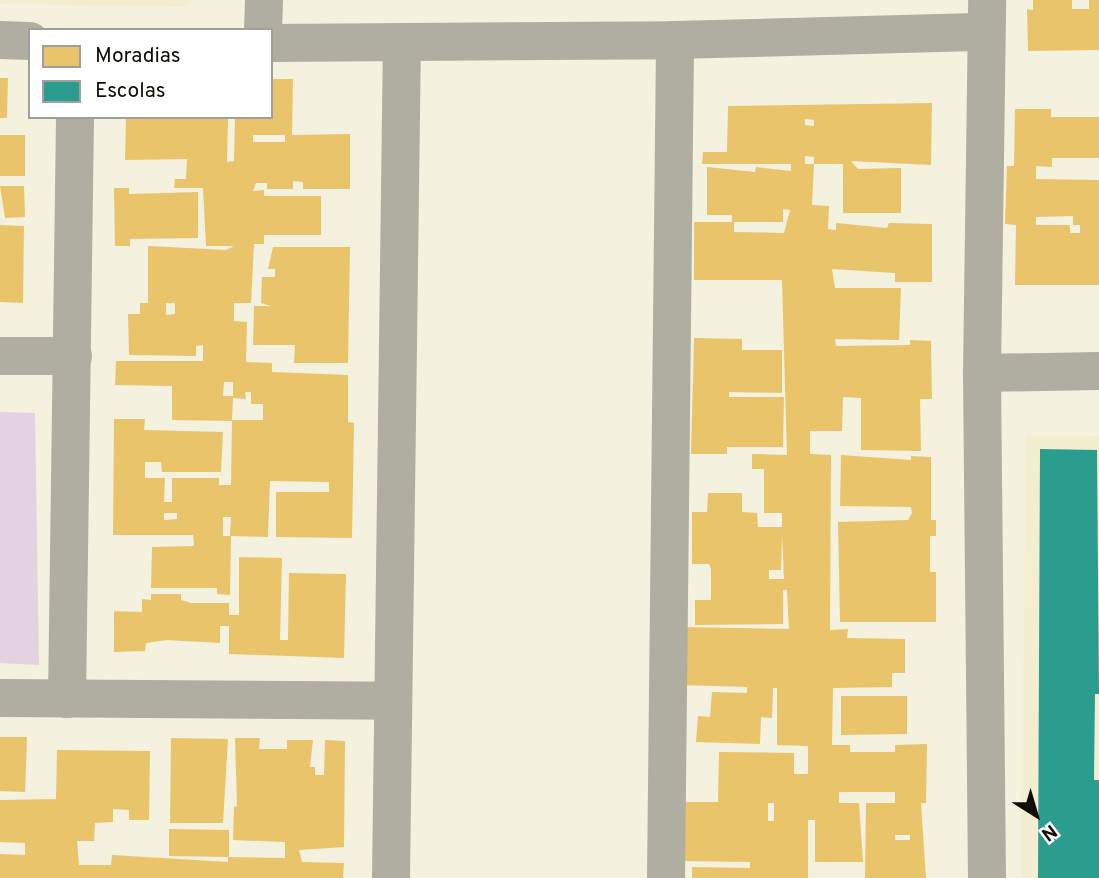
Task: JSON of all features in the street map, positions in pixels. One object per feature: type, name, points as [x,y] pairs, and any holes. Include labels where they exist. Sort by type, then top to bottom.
[{"type":"street","points":[[263,28],[264,0]]},
{"type":"street","points":[[273,43],[674,40],[987,16],[982,373],[986,878]]},
{"type":"street","points":[[0,40],[28,41]]},
{"type":"street","points":[[666,878],[674,40]]},
{"type":"street","points":[[391,878],[402,43]]},
{"type":"street","points":[[67,699],[75,119]]},
{"type":"street","points":[[0,356],[73,356]]},
{"type":"street","points":[[982,373],[1099,372]]},
{"type":"street","points":[[0,698],[393,701]]},
{"type":"shaded area","points":[[0,0],[191,0],[186,7],[0,4]]},
{"type":"shaded area","points":[[0,412],[35,413],[39,665],[0,663]]},
{"type":"shaded area","points":[[1026,435],[1099,436],[1099,878],[1021,878]]},
{"type":"building: Moradias","points":[[1033,0],[1072,0],[1072,9],[1089,9],[1089,0],[1099,0],[1099,50],[1028,51],[1027,9],[1033,10]]},
{"type":"building: Moradias","points":[[0,78],[8,78],[7,118],[0,118]]},
{"type":"building: Moradias","points":[[273,79],[293,79],[292,135],[350,134],[350,189],[303,189],[303,182],[293,181],[293,189],[267,189],[267,183],[256,183],[253,191],[264,190],[264,196],[321,196],[321,235],[264,235],[264,244],[254,244],[251,303],[234,303],[234,321],[247,322],[246,362],[272,363],[272,372],[348,375],[348,422],[354,423],[352,538],[276,537],[276,492],[329,492],[329,482],[270,481],[268,537],[231,536],[230,595],[217,594],[217,588],[151,588],[152,547],[194,546],[193,535],[113,535],[114,419],[145,419],[144,430],[223,432],[221,472],[162,472],[161,462],[145,462],[145,478],[165,478],[164,502],[172,502],[172,478],[219,478],[219,485],[231,485],[232,421],[172,420],[172,386],[115,385],[116,361],[203,361],[203,345],[196,346],[196,356],[129,355],[128,314],[140,314],[140,303],[148,303],[148,246],[226,250],[234,246],[206,246],[203,188],[174,188],[175,179],[186,179],[187,159],[125,160],[126,119],[228,119],[227,162],[234,161],[235,119],[273,119]],"holes":[[[253,135],[285,135],[285,142],[253,142]],[[166,303],[175,303],[175,314],[166,315]],[[224,382],[233,382],[233,396],[223,396]],[[245,392],[251,392],[251,404],[263,404],[263,420],[232,420],[233,398],[246,399]],[[164,513],[177,513],[177,519],[164,520]],[[223,517],[231,517],[230,536],[223,536]]]},
{"type":"building: Moradias","points":[[932,103],[931,165],[851,161],[858,169],[901,168],[901,213],[843,213],[843,164],[814,164],[812,205],[829,206],[828,229],[836,230],[836,223],[887,228],[889,223],[932,224],[932,282],[895,282],[895,273],[832,269],[835,288],[901,288],[899,340],[835,339],[836,346],[910,345],[910,340],[931,341],[932,399],[920,399],[921,451],[861,450],[861,398],[843,397],[842,431],[810,431],[810,454],[831,455],[830,630],[848,629],[847,638],[905,639],[905,673],[892,673],[892,687],[833,688],[832,745],[850,745],[850,752],[895,752],[895,745],[927,744],[926,803],[921,803],[926,878],[865,878],[866,803],[895,803],[895,792],[839,792],[839,803],[859,803],[863,862],[815,862],[815,820],[808,820],[808,878],[692,878],[692,867],[750,868],[750,862],[680,861],[681,802],[718,802],[719,752],[794,753],[794,774],[808,774],[808,746],[777,745],[777,688],[773,688],[772,718],[761,717],[760,744],[696,742],[698,716],[710,717],[712,692],[747,693],[747,687],[681,685],[682,627],[789,629],[787,590],[783,590],[783,624],[695,625],[695,600],[711,600],[711,569],[709,564],[692,564],[692,512],[707,512],[708,493],[742,493],[742,512],[757,513],[758,527],[782,527],[782,513],[764,513],[764,469],[752,469],[752,454],[787,455],[782,280],[694,280],[694,222],[732,222],[732,215],[707,215],[707,167],[755,172],[756,167],[791,171],[791,164],[702,164],[703,152],[727,152],[728,106]],"holes":[[[805,119],[814,120],[814,126],[805,125]],[[805,156],[814,157],[814,164],[805,164]],[[783,209],[790,210],[784,233],[734,232],[734,222],[783,222]],[[782,534],[784,579],[769,579],[769,570],[781,570]],[[768,803],[774,803],[774,821],[768,821]],[[895,835],[910,835],[910,840],[895,840]]]},
{"type":"building: Moradias","points":[[1015,109],[1051,109],[1051,117],[1099,117],[1099,158],[1052,158],[1052,167],[1036,166],[1036,179],[1099,180],[1099,285],[1015,285],[1016,225],[1005,224],[1007,166],[1014,166]],"holes":[[[1073,216],[1073,225],[1080,225],[1080,233],[1070,233],[1070,225],[1036,225],[1036,217]]]},
{"type":"building: Moradias","points":[[0,135],[25,135],[25,176],[0,176]]},
{"type":"building: Moradias","points":[[0,186],[24,186],[25,217],[5,218]]},
{"type":"building: Moradias","points":[[114,188],[129,188],[129,194],[198,192],[198,238],[130,239],[130,246],[115,246]]},
{"type":"building: Moradias","points":[[0,225],[24,226],[23,303],[0,302]]},
{"type":"building: Moradias","points":[[273,247],[350,247],[348,363],[294,363],[295,345],[253,345],[254,306],[271,306],[261,303],[262,277],[275,277],[275,269],[268,269]]},
{"type":"building: Moradias","points":[[694,338],[742,339],[742,350],[782,350],[782,393],[729,392],[729,397],[784,397],[783,447],[727,447],[727,454],[691,454]]},
{"type":"building: Moradias","points":[[841,455],[911,460],[911,456],[931,457],[931,520],[936,520],[936,536],[930,536],[930,572],[936,572],[936,622],[840,622],[838,522],[908,520],[912,513],[911,507],[840,506]]},
{"type":"building: Moradias","points":[[239,557],[282,558],[280,640],[288,640],[289,573],[346,574],[344,658],[229,654],[229,626],[220,626],[220,643],[167,640],[146,643],[145,651],[114,652],[114,611],[142,612],[142,599],[151,600],[151,594],[181,594],[181,600],[192,603],[229,603],[229,615],[239,615]]},
{"type":"building: Moradias","points":[[841,696],[907,696],[907,734],[841,735]]},
{"type":"building: Moradias","points":[[0,737],[27,737],[25,792],[0,791]]},
{"type":"building: Moradias","points":[[171,738],[228,739],[223,823],[170,823]]},
{"type":"building: Moradias","points":[[235,738],[260,738],[259,749],[287,749],[287,740],[313,740],[310,767],[315,767],[315,775],[324,775],[325,740],[345,741],[344,847],[299,850],[302,862],[344,863],[343,878],[0,878],[0,854],[25,855],[25,843],[0,842],[0,800],[56,799],[57,750],[150,751],[149,820],[129,820],[129,810],[113,809],[113,822],[95,823],[94,841],[77,841],[79,865],[111,865],[112,855],[228,862],[228,857],[169,856],[169,829],[229,830],[229,857],[285,858],[285,842],[233,840],[234,807],[237,806]]},
{"type":"building: Escolas","points":[[1040,449],[1097,450],[1099,694],[1095,694],[1094,780],[1099,780],[1099,878],[1038,878]]}]
